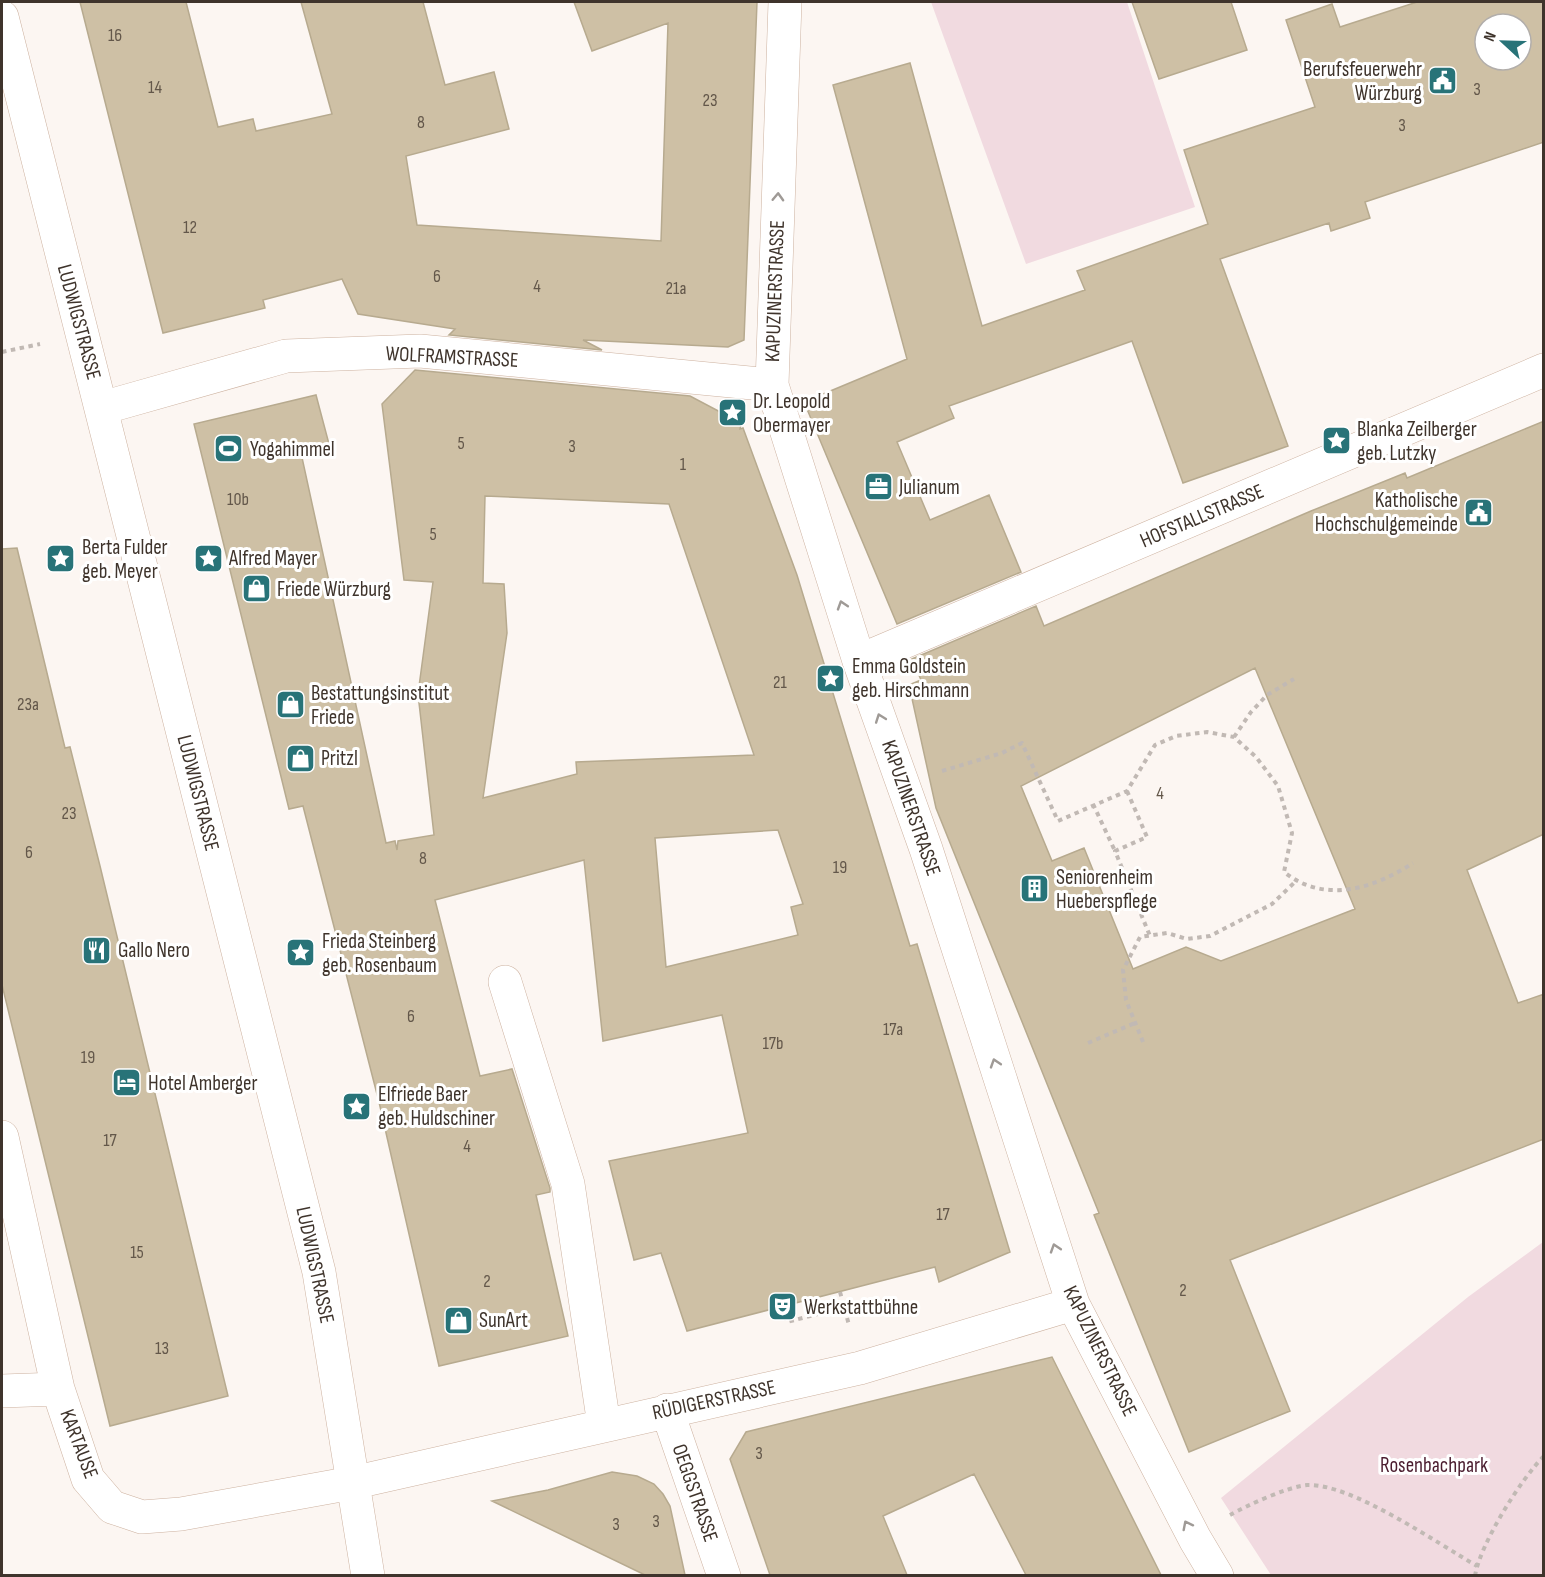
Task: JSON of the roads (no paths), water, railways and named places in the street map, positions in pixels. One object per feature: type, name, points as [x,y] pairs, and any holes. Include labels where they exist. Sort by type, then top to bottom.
[{"type":"street","name":"KAPUZINERSTRASSE","points":[[785,2],[772,385],[859,661],[904,783],[1073,1304],[1195,1539],[1217,1575]]},
{"type":"street","name":"LUDWIGSTRASSE","points":[[2,16],[319,1272],[368,1575]]},
{"type":"street","name":"WOLFRAMSTRASSE","points":[[102,408],[286,356],[420,351],[772,385]]},
{"type":"street","name":"HOFSTALLSTRASSE","points":[[859,661],[1544,370]]},
{"type":"street","points":[[505,982],[568,1184],[604,1425]]},
{"type":"street","name":"KARTAUSE","points":[[2,1137],[58,1389],[88,1479],[112,1507],[142,1517],[181,1514],[352,1483]]},
{"type":"street","name":"RÜDIGERSTRASSE","points":[[352,1483],[860,1368],[1073,1304]]},
{"type":"street","points":[[2,1391],[58,1389]]},
{"type":"street","name":"OEGGSTRASSE","points":[[667,1410],[724,1575]]},
{"type":"place","name":"Berufsfeuerwehr Würzburg","points":[[1443,81]]},
{"type":"place","name":"Dr. Leopold Obermayer","points":[[732,413]]},
{"type":"place","name":"Blanka Zeilberger geb. Lutzky","points":[[1336,441]]},
{"type":"place","name":"Yogahimmel","points":[[229,449]]},
{"type":"place","name":"Julianum","points":[[878,487]]},
{"type":"place","name":"Katholische Hochschulgemeinde","points":[[1479,512]]},
{"type":"place","name":"Alfred Mayer","points":[[208,558]]},
{"type":"place","name":"Berta Fulder geb. Meyer","points":[[61,559]]},
{"type":"place","name":"Friede Würzburg","points":[[256,589]]},
{"type":"place","name":"Emma Goldstein geb. Hirschmann","points":[[831,678]]},
{"type":"place","name":"Bestattungsinstitut Friede","points":[[290,705]]},
{"type":"place","name":"Pritzl","points":[[300,758]]},
{"type":"place","name":"Seniorenheim Hueberspflege","points":[[1035,889]]},
{"type":"place","name":"Gallo Nero","points":[[97,950]]},
{"type":"place","name":"Frieda Steinberg geb. Rosenbaum","points":[[301,953]]},
{"type":"place","name":"Hotel Amberger","points":[[127,1083]]},
{"type":"place","name":"Elfriede Baer geb. Huldschiner","points":[[357,1106]]},
{"type":"place","name":"Werkstattbühne","points":[[783,1307]]},
{"type":"place","name":"SunArt","points":[[458,1320]]},
{"type":"park label","name":"Rosenbachpark","points":[[1434,1465]]}]
